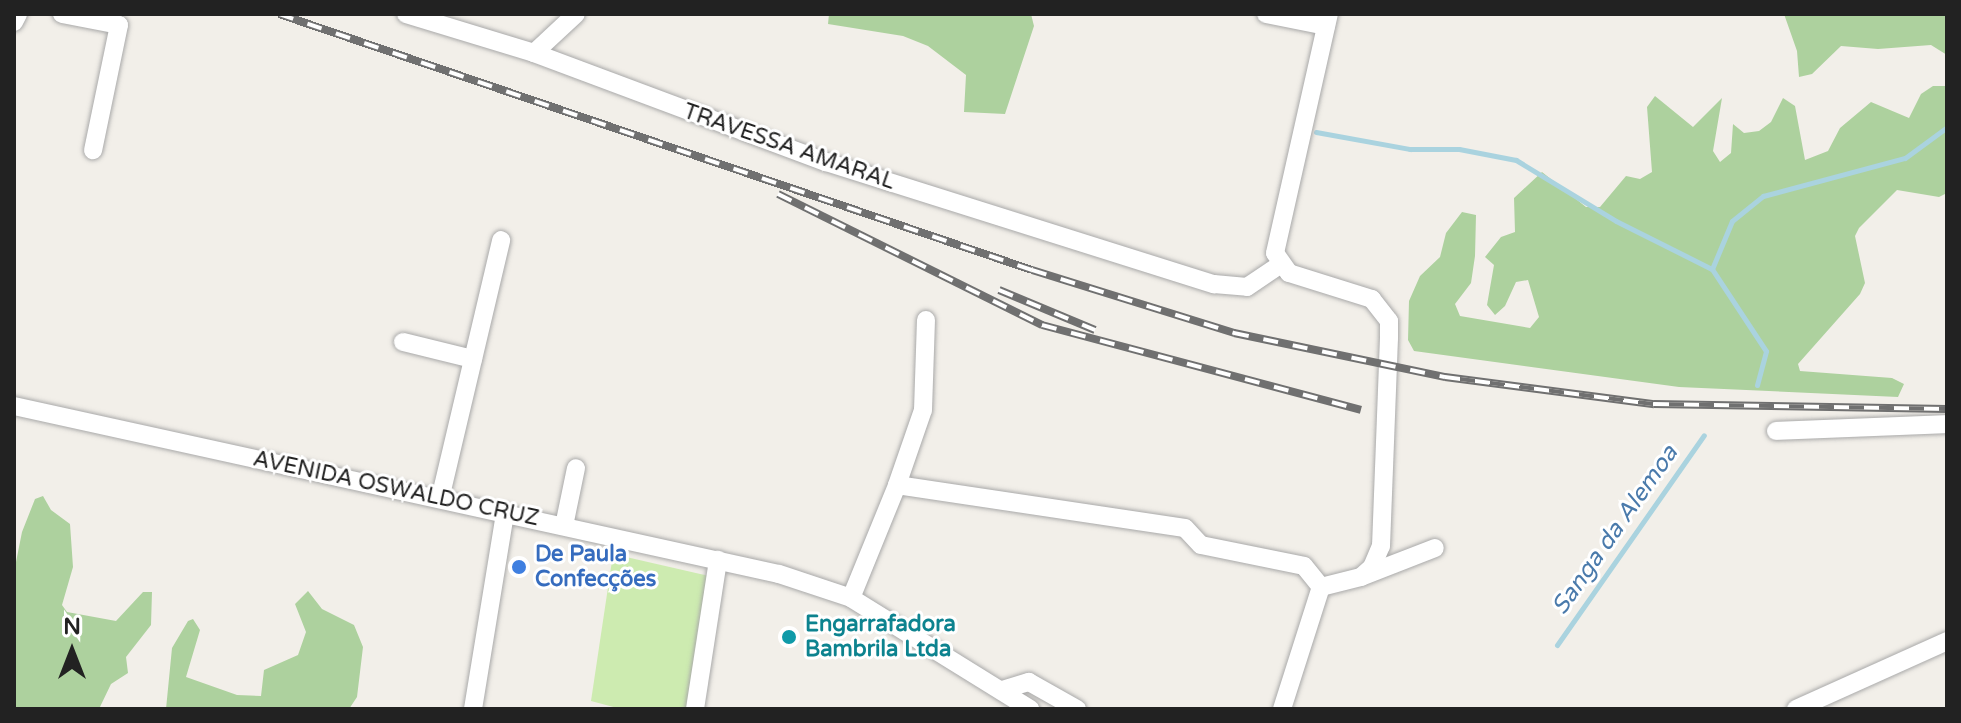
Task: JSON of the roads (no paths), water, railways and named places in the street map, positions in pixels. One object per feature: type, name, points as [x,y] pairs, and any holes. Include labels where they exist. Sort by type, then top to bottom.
[{"type":"street","points":[[14,22],[18,14]]},
{"type":"street","points":[[62,14],[119,25],[93,150]]},
{"type":"street","name":"TRAVESSA AMARAL","points":[[406,14],[534,53],[826,162],[1233,288],[1247,287],[1280,265]]},
{"type":"street","points":[[534,53],[576,14]]},
{"type":"street","points":[[1266,14],[1327,20],[1275,239],[1280,265],[1289,273],[1357,291],[1383,308],[1389,321],[1381,546],[1372,567],[1361,577]]},
{"type":"street","points":[[440,499],[501,240]]},
{"type":"street","points":[[851,598],[897,485],[923,410],[926,320]]},
{"type":"street","points":[[403,342],[473,359]]},
{"type":"street","name":"AVENIDA OSWALDO CRUZ","points":[[14,406],[718,560],[851,598],[1030,709]]},
{"type":"street","points":[[1776,431],[1947,424]]},
{"type":"street","points":[[564,526],[576,468]]},
{"type":"street","points":[[897,485],[1185,528],[1201,545],[1304,566],[1321,587]]},
{"type":"street","points":[[473,709],[505,513]]},
{"type":"street","points":[[1321,587],[1361,577],[1435,548]]},
{"type":"street","points":[[695,709],[718,560]]},
{"type":"street","points":[[1282,709],[1321,587]]},
{"type":"street","points":[[1796,709],[1830,702],[1947,641]]},
{"type":"street","points":[[1002,690],[1029,682],[1077,709]]},
{"type":"waterway","name":"Sanga da Alemoa","points":[[1757,385],[1766,351],[1712,269],[1732,221],[1763,196],[1905,158],[1947,127]]},
{"type":"waterway","points":[[1316,132],[1410,149],[1459,149],[1516,160],[1616,221],[1712,269]]},
{"type":"waterway","name":"Sanga da Alemoa","points":[[1557,645],[1704,435]]},
{"type":"railway","points":[[279,14],[1032,270],[1234,333],[1445,377],[1654,404],[1947,409]]},
{"type":"railway","points":[[778,194],[1042,325],[1361,410]]},
{"type":"railway","points":[[999,290],[1095,330]]},
{"type":"place","name":"De Paula Confecções","points":[[519,567]]},
{"type":"place","name":"Engarrafadora Bambrila Ltda","points":[[789,637]]}]
